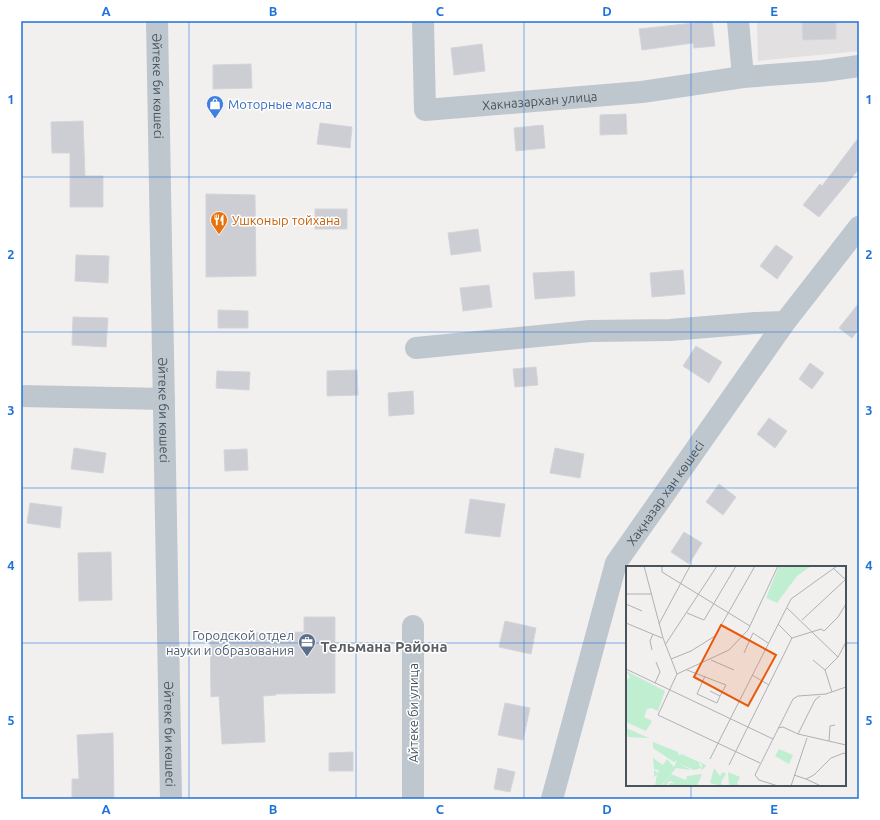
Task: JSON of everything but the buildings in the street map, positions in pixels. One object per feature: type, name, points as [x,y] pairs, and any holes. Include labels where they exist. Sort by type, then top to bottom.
[{"type":"street","name":"Әйтеке би көшесі","points":[[157,21],[171,799]]},
{"type":"street","name":"Хакназархан улица","points":[[423,21],[425,110],[642,92],[743,77],[823,71],[859,66]]},
{"type":"street","points":[[738,21],[743,77]]},
{"type":"street","name":"Хақназар хан көшесі","points":[[552,799],[616,563],[785,322],[859,227]]},
{"type":"street","points":[[416,348],[590,331],[670,330],[785,322]]},
{"type":"street","points":[[21,396],[164,399]]},
{"type":"street","name":"Айтеке би улица","points":[[413,626],[413,799]]},
{"type":"shaded area","points":[[757,21],[859,21],[859,51],[758,61]]},
{"type":"place","name":"Моторные масла","points":[[215,119]]},
{"type":"place","name":"Ушконыр тойхана","points":[[219,235]]},
{"type":"place","name":"Городской отдел науки и образования","points":[[307,657]]},
{"type":"district","name":"Тельмана Района","points":[[384,646]]}]
